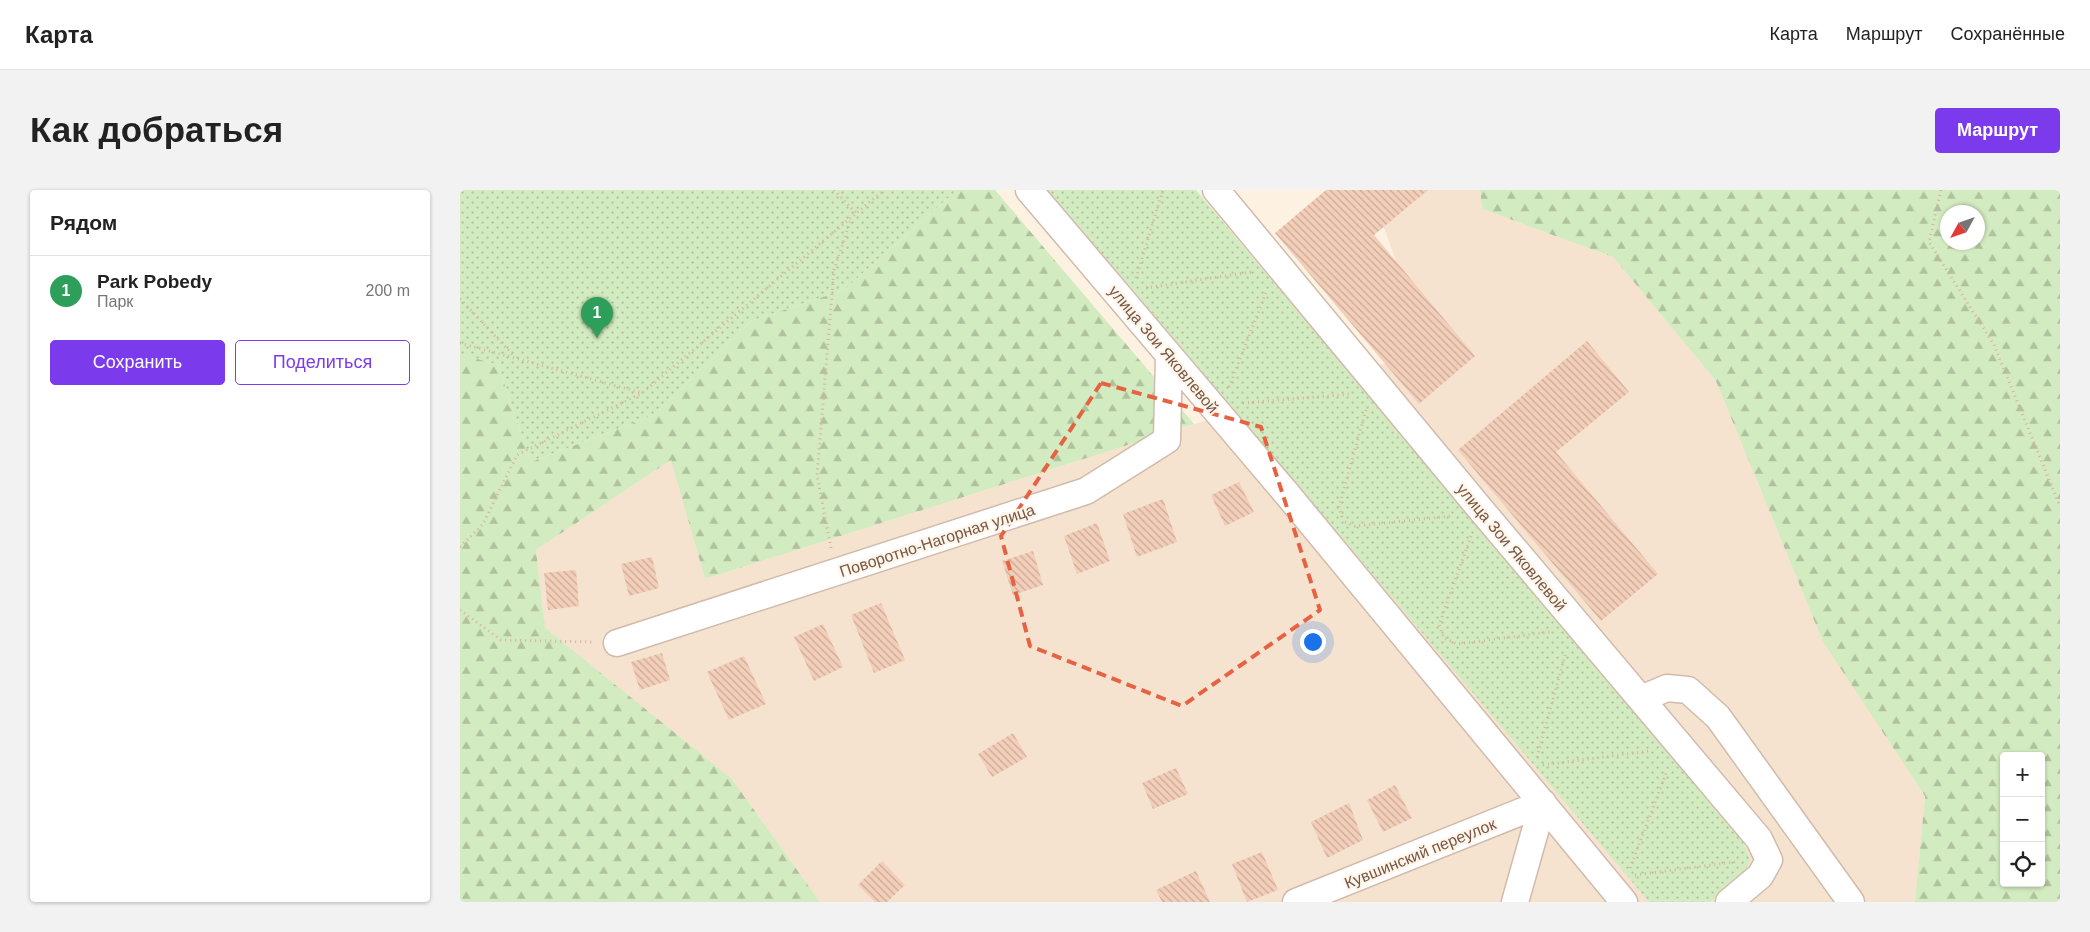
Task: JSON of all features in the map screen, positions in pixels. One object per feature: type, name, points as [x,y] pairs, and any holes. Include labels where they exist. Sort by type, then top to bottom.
[{"type":"street","name":"улица Зои Яковлевой","points":[[1029,190],[1300,510],[1624,902]]},
{"type":"street","name":"улица Зои Яковлевой","points":[[1216,190],[1476,504],[1759,839],[1769,860],[1760,876],[1729,902]]},
{"type":"street","name":"Поворотно-Нагорная улица","points":[[617,643],[1086,491],[1167,440],[1169,356]]},
{"type":"street","points":[[1641,699],[1667,688],[1688,690],[1718,717],[1851,902]]},
{"type":"street","points":[[1515,902],[1543,803]]},
{"type":"street","name":"Кувшинский переулок","points":[[1296,902],[1543,803]]},
{"type":"path","points":[[834,190],[857,214]]},
{"type":"path","points":[[460,546],[483,524],[516,455],[642,393],[884,190]]},
{"type":"path","points":[[1136,281],[1163,190]]},
{"type":"path","points":[[1941,190],[1929,242],[1994,345],[2060,506]]},
{"type":"path","points":[[835,572],[817,475],[834,270],[851,219]]},
{"type":"path","points":[[1142,289],[1253,271]]},
{"type":"path","points":[[1228,394],[1267,289]]},
{"type":"path","points":[[460,299],[514,357]]},
{"type":"path","points":[[460,343],[642,393]]},
{"type":"path","points":[[1234,402],[1356,394]]},
{"type":"path","points":[[1366,406],[1339,507],[1342,520],[1355,526],[1458,516]]},
{"type":"path","points":[[1472,533],[1439,624],[1444,638],[1457,644],[1555,632]]},
{"type":"path","points":[[460,610],[501,640],[617,643]]},
{"type":"path","points":[[1568,646],[1535,766],[1654,751]]},
{"type":"path","points":[[1669,768],[1627,876],[1741,862]]},
{"type":"highlighted area","points":[[1101,383],[1261,427],[1320,610],[1182,706],[1030,646],[1001,536]]},
{"type":"shaded area","points":[[1339,190],[1480,190],[1482,209],[1613,257],[1716,381],[1823,642],[1925,796],[1915,902],[820,902],[732,779],[545,629],[536,550],[671,459],[705,579],[1428,350],[1374,200]]},
{"type":"green space","points":[[460,190],[957,190],[844,290],[751,321],[654,415],[531,462],[498,365],[460,354]]},
{"type":"green space","points":[[957,190],[995,190],[1194,424],[705,579],[671,460],[536,550],[545,628],[732,779],[820,902],[460,902],[460,354],[498,365],[531,462],[654,415],[751,321],[844,290]]},
{"type":"green space","points":[[1046,190],[1196,190],[1743,842],[1750,860],[1745,872],[1710,902],[1649,902],[1133,290]]},
{"type":"green space","points":[[1480,190],[2060,190],[2060,902],[1915,902],[1925,796],[1823,642],[1716,381],[1613,257],[1482,209]]},
{"type":"building","points":[[1326,190],[1428,190],[1374,235],[1475,356],[1419,404],[1275,233]]},
{"type":"building","points":[[1587,341],[1629,392],[1556,452],[1658,574],[1601,621],[1458,450]]},
{"type":"building","points":[[1239,482],[1254,512],[1225,526],[1211,495]]},
{"type":"building","points":[[1163,499],[1177,542],[1137,557],[1123,514]]},
{"type":"building","points":[[1097,523],[1110,561],[1077,574],[1064,536]]},
{"type":"building","points":[[1033,551],[1043,585],[1013,595],[1002,561]]},
{"type":"building","points":[[652,557],[659,588],[629,596],[621,564]]},
{"type":"building","points":[[576,570],[579,606],[548,610],[544,573]]},
{"type":"building","points":[[881,603],[905,660],[874,673],[851,615]]},
{"type":"building","points":[[823,624],[843,667],[814,681],[794,637]]},
{"type":"building","points":[[662,653],[670,680],[640,690],[631,662]]},
{"type":"building","points":[[744,656],[766,704],[729,720],[707,672]]},
{"type":"building","points":[[1013,733],[1027,757],[992,777],[978,754]]},
{"type":"building","points":[[1176,768],[1188,794],[1153,809],[1142,783]]},
{"type":"building","points":[[1395,785],[1412,818],[1383,832],[1367,800]]},
{"type":"building","points":[[1349,803],[1363,840],[1327,858],[1311,822]]},
{"type":"building","points":[[1262,852],[1278,890],[1247,902],[1232,864]]},
{"type":"building","points":[[882,861],[905,885],[887,902],[875,902],[858,885]]},
{"type":"building","points":[[1196,871],[1210,902],[1162,902],[1156,890]]},
{"type":"place","name":"Park Pobedy","points":[[597,338]]}]
